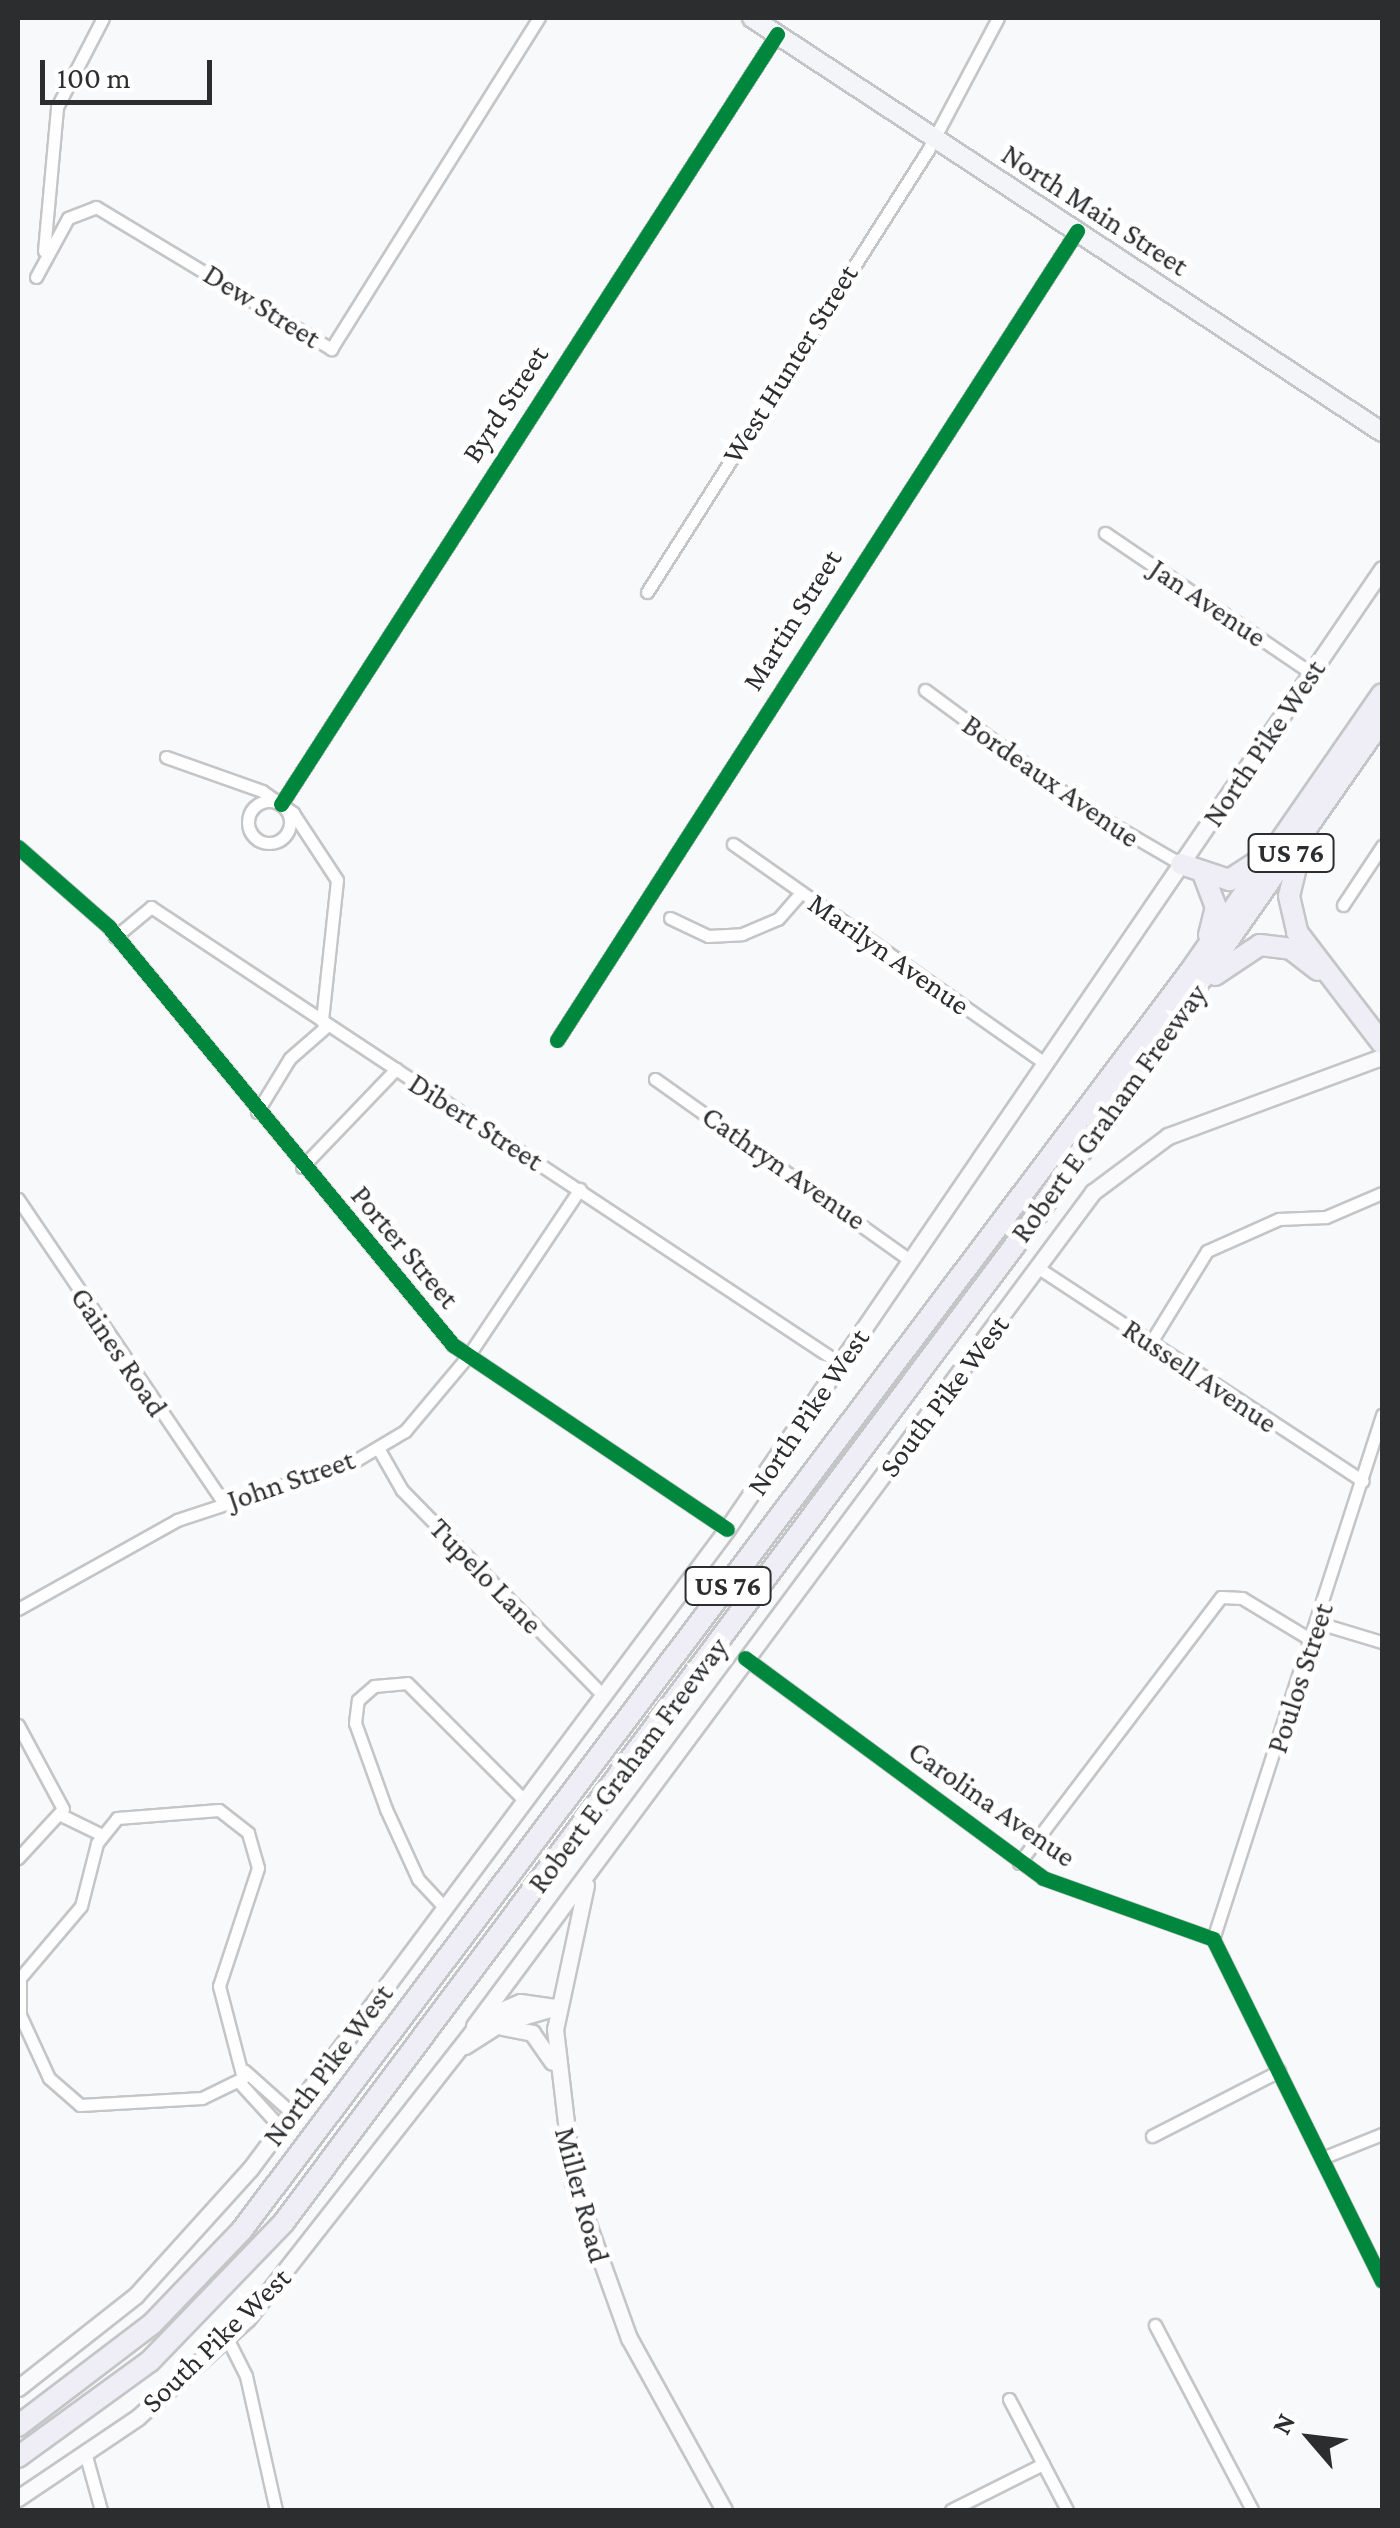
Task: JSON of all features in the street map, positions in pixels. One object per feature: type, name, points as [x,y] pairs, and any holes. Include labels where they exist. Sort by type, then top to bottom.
[{"type":"highway","name":"Robert E Graham Freeway","points":[[1304,821],[1382,694]]},
{"type":"highway","name":"Robert E Graham Freeway","points":[[18,2457],[150,2361],[284,2222],[1194,980],[1304,821],[1382,720]]},
{"type":"highway","points":[[1181,864],[1204,876],[1238,877],[1304,821]]},
{"type":"highway","points":[[1304,821],[1292,874],[1291,916],[1382,1043]]},
{"type":"highway","points":[[1194,980],[1216,917],[1204,876]]},
{"type":"highway","points":[[1194,980],[1260,944],[1291,949],[1354,1000]]},
{"type":"highway","name":"Robert E Graham Freeway","points":[[18,2426],[152,2324],[242,2230],[1194,980]]},
{"type":"main road","name":"North Main Street","points":[[752,18],[1382,432]]},
{"type":"main road","name":"North Pike West","points":[[18,2388],[136,2295],[281,2128],[727,1529],[1382,569]]},
{"type":"main road","name":"South Pike West","points":[[599,1857],[1093,1192],[1128,1159],[1382,1057]]},
{"type":"main road","name":"Miller Road","points":[[599,1857],[576,1910],[557,2007],[557,2078],[573,2182],[605,2282],[724,2510]]},
{"type":"main road","points":[[474,2026],[599,1857]]},
{"type":"main road","name":"South Pike West","points":[[18,2498],[86,2456],[227,2338],[474,2026],[520,2002],[557,2007]]},
{"type":"main road","name":"South Pike West","points":[[456,2052],[492,2027],[557,2007]]},
{"type":"main road","points":[[492,2027],[535,2036],[557,2078]]},
{"type":"street","points":[[42,260],[57,107],[103,18]]},
{"type":"street","name":"Dew Street","points":[[36,277],[42,260],[76,211],[106,210],[331,348],[539,18]]},
{"type":"street","name":"West Hunter Street","points":[[647,592],[933,136],[998,18]]},
{"type":"street","name":"Byrd Street","points":[[280,804],[777,34]]},
{"type":"street","name":"Martin Street","points":[[558,1040],[1076,231]]},
{"type":"street","name":"Jan Avenue","points":[[1105,533],[1311,673]]},
{"type":"street","name":"Bordeaux Avenue","points":[[925,690],[1088,810],[1181,864]]},
{"type":"street","points":[[166,758],[280,804],[337,880],[325,1023],[290,1058],[257,1112]]},
{"type":"street","name":"Marilyn Avenue","points":[[733,844],[1045,1063]]},
{"type":"street","points":[[1342,905],[1382,846]]},
{"type":"street","name":"Porter Street","points":[[18,848],[111,931],[302,1168],[468,1356],[727,1529]]},
{"type":"street","points":[[670,918],[708,936],[742,934],[778,919],[801,893]]},
{"type":"street","name":"Dibert Street","points":[[111,931],[151,907],[841,1364]]},
{"type":"street","points":[[302,1168],[396,1069]]},
{"type":"street","name":"Cathryn Avenue","points":[[654,1078],[911,1261]]},
{"type":"street","name":"John Street","points":[[18,1609],[224,1502],[378,1448],[405,1431],[468,1356],[580,1190]]},
{"type":"street","points":[[1151,1342],[1207,1251],[1279,1219],[1326,1218],[1382,1193]]},
{"type":"street","name":"Gaines Road","points":[[18,1199],[224,1502]]},
{"type":"street","name":"Russell Avenue","points":[[1040,1268],[1362,1480]]},
{"type":"street","name":"Poulos Street","points":[[1212,1939],[1313,1641],[1382,1414]]},
{"type":"street","name":"Tupelo Lane","points":[[378,1448],[402,1490],[604,1696]]},
{"type":"street","points":[[1019,1863],[1221,1597],[1242,1598],[1313,1641]]},
{"type":"street","points":[[1318,1623],[1382,1642]]},
{"type":"street","name":"Carolina Avenue","points":[[745,1658],[1019,1863],[1064,1890],[1212,1939]]},
{"type":"street","points":[[445,1908],[418,1879],[386,1810],[355,1723],[358,1700],[374,1686],[406,1683],[525,1801]]},
{"type":"street","points":[[18,1725],[61,1799],[60,1815],[18,1858]]},
{"type":"street","points":[[242,2077],[202,2098],[80,2105],[48,2078],[18,1995],[27,1965],[81,1906],[102,1835],[125,1814],[219,1810],[248,1833],[257,1882],[219,1986],[242,2077],[281,2128]]},
{"type":"street","points":[[60,1815],[102,1835]]},
{"type":"street","points":[[1212,1939],[1382,2281]]},
{"type":"street","points":[[1152,2136],[1279,2071]]},
{"type":"street","points":[[242,2077],[292,2113]]},
{"type":"street","points":[[1322,2158],[1382,2134]]},
{"type":"street","points":[[1155,2325],[1252,2510]]},
{"type":"street","points":[[227,2338],[246,2376],[276,2510]]},
{"type":"street","points":[[1009,2398],[1067,2510]]},
{"type":"street","points":[[86,2456],[101,2510]]},
{"type":"street","points":[[951,2510],[1043,2464]]},
{"type":"cycle path","points":[[281,804],[777,34]]},
{"type":"cycle path","points":[[557,1040],[1077,231]]},
{"type":"cycle path","points":[[18,847],[108,926],[453,1345],[727,1529]]},
{"type":"cycle path","points":[[745,1658],[1043,1878],[1213,1939],[1382,2281]]}]
